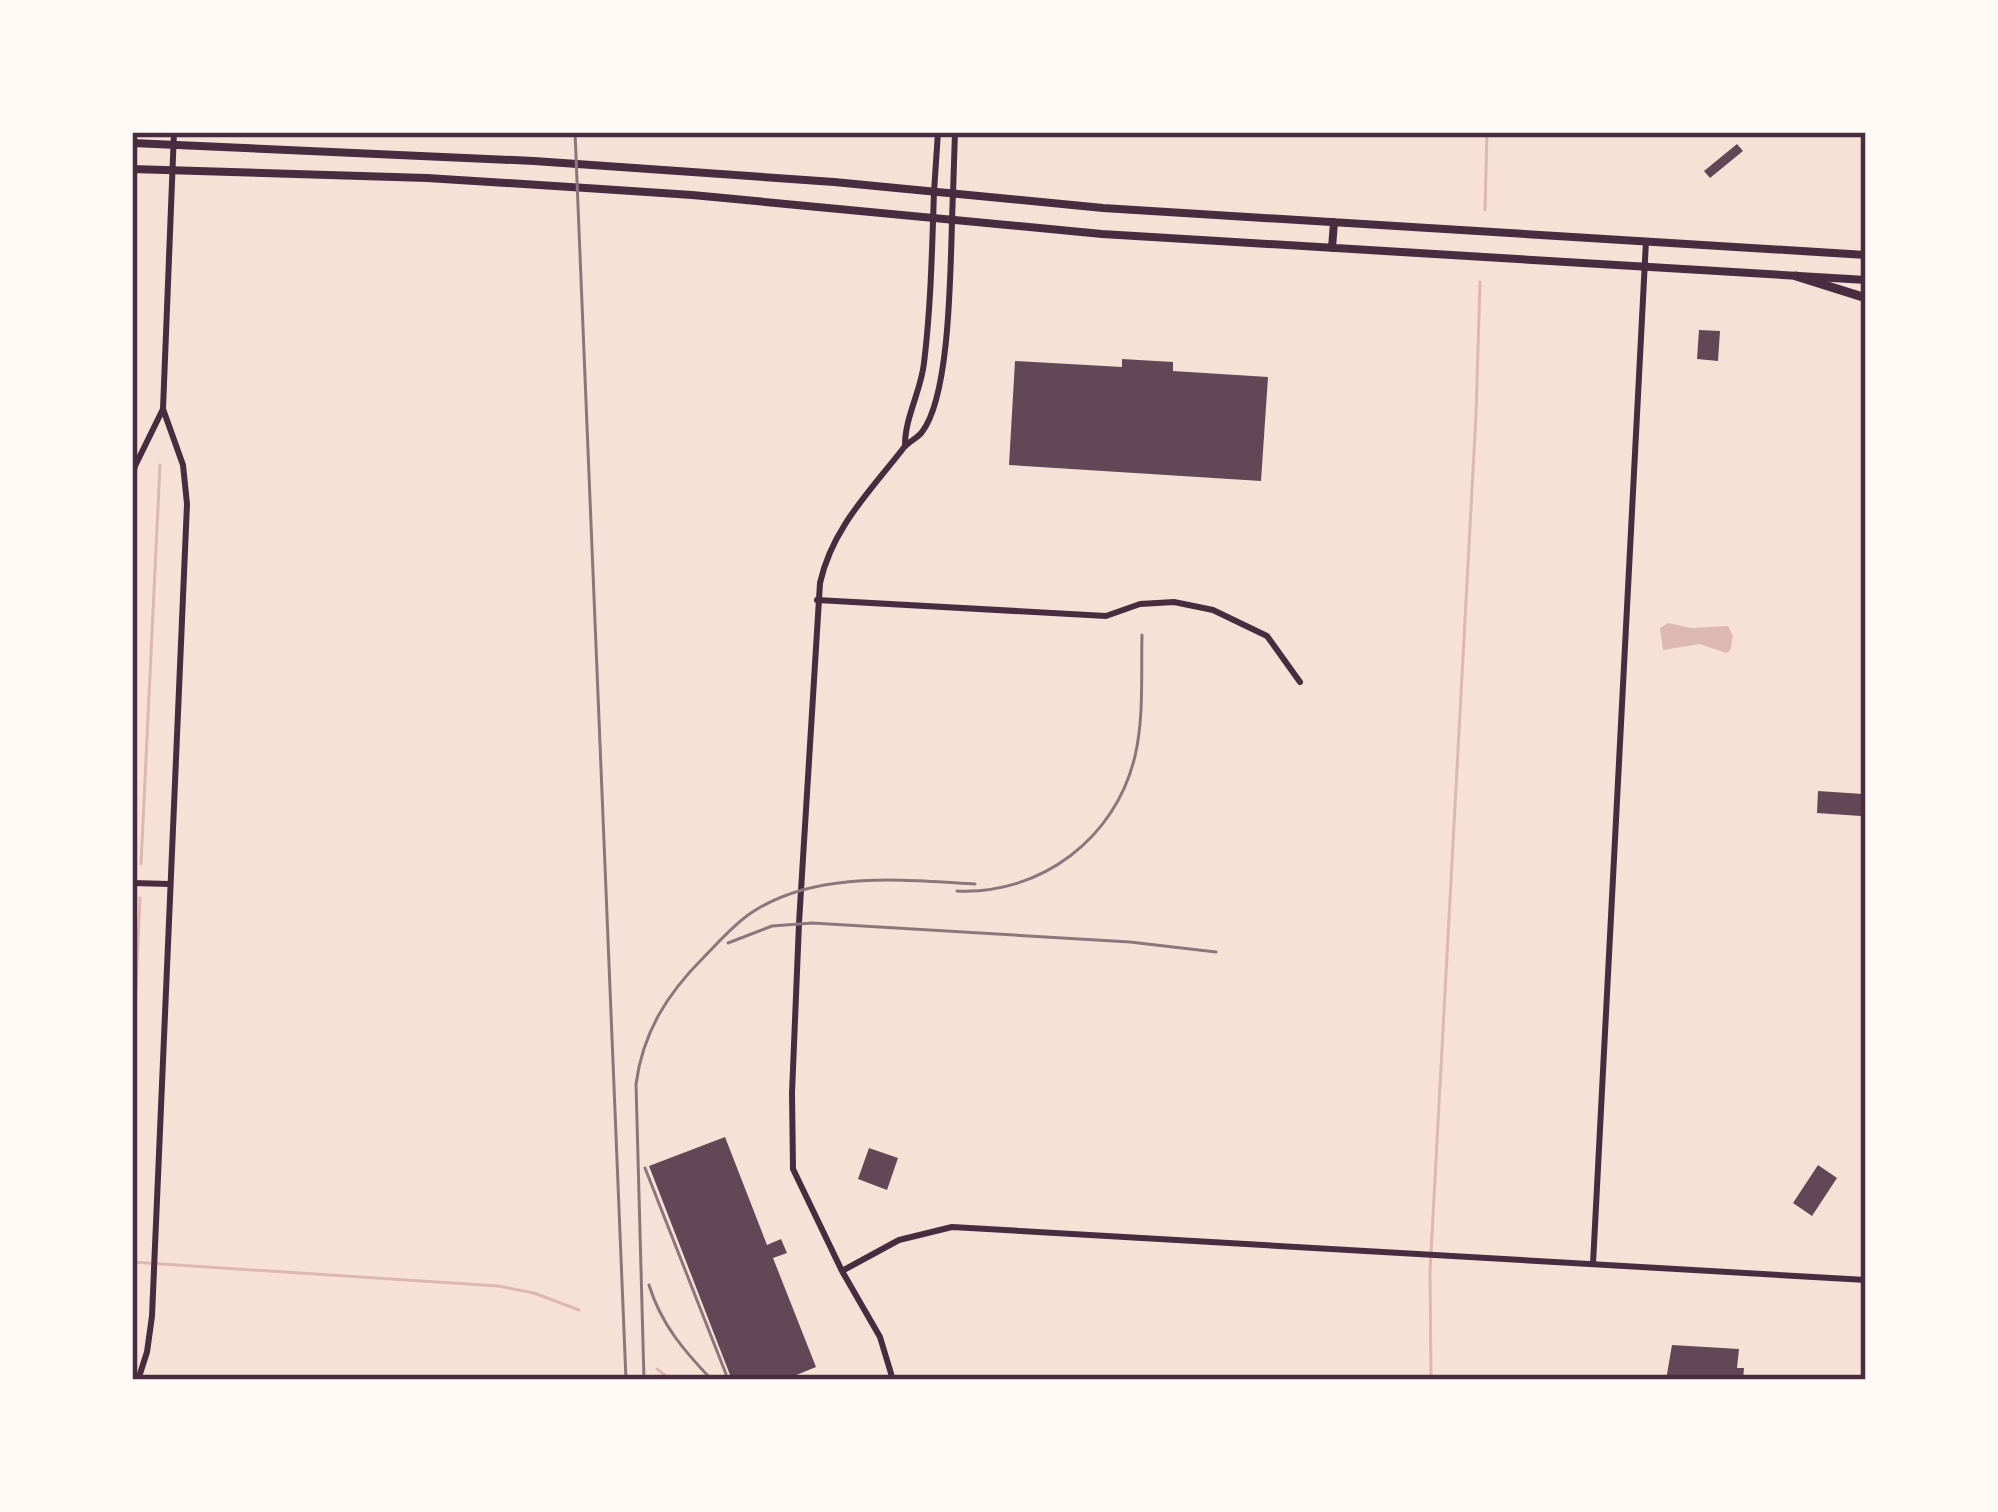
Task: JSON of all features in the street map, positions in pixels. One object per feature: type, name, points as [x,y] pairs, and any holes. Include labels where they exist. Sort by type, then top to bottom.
[{"type":"main road","points":[[132,143],[742,174],[1103,208],[1866,255]]},
{"type":"main road","points":[[132,170],[427,178],[586,188],[1102,234],[1866,280]]},
{"type":"main road","points":[[1332,248],[1334,222]]},
{"type":"main road","points":[[1796,276],[1866,298]]},
{"type":"street","points":[[138,1380],[152,1316],[187,504],[183,465],[163,409],[174,132]]},
{"type":"street","points":[[905,445],[904,428],[918,395],[924,362],[938,132]]},
{"type":"street","points":[[893,1380],[880,1336],[842,1271],[793,1168],[796,993],[818,600],[824,568],[852,512],[905,445],[921,435],[930,418],[945,343],[955,132]]},
{"type":"street","points":[[1593,1264],[1646,241]]},
{"type":"street","points":[[132,478],[163,409]]},
{"type":"street","points":[[818,600],[1106,616],[1140,604],[1174,602],[1214,610],[1267,636],[1300,682]]},
{"type":"street","points":[[132,883],[170,884]]},
{"type":"street","points":[[842,1271],[898,1240],[952,1227],[1866,1280]]},
{"type":"shaded area","points":[[1668,623],[1691,628],[1728,626],[1733,636],[1730,651],[1700,644],[1663,650],[1660,628]]},
{"type":"building","points":[[1737,144],[1743,151],[1710,178],[1704,171]]},
{"type":"building","points":[[1699,330],[1720,331],[1718,361],[1697,359]]},
{"type":"building","points":[[1122,359],[1173,362],[1173,371],[1268,377],[1261,481],[1009,465],[1015,361],[1122,367]]},
{"type":"building","points":[[1818,791],[1863,794],[1861,816],[1817,813]]},
{"type":"building","points":[[725,1137],[767,1245],[781,1239],[787,1253],[773,1258],[816,1367],[784,1380],[732,1380],[649,1166]]},
{"type":"building","points":[[869,1148],[898,1158],[887,1190],[858,1179]]},
{"type":"building","points":[[1818,1165],[1837,1178],[1812,1216],[1793,1203]]},
{"type":"building","points":[[1672,1345],[1739,1349],[1737,1368],[1744,1368],[1743,1380],[1666,1380]]},
{"type":"waterway","points":[[1485,210],[1487,132]]},
{"type":"waterway","points":[[1431,1380],[1430,1272],[1480,282]]},
{"type":"waterway","points":[[141,864],[160,465]]},
{"type":"waterway","points":[[132,1078],[140,898]]},
{"type":"waterway","points":[[132,1262],[498,1286],[579,1310]]},
{"type":"waterway","points":[[657,1369],[671,1380]]},
{"type":"railway","points":[[575,132],[626,1380]]},
{"type":"railway","points":[[957,891],[988,890],[1045,872],[1070,856],[1111,812],[1125,786],[1138,741],[1142,635]]},
{"type":"railway","points":[[644,1380],[636,1084],[644,1047],[668,1000],[732,928],[776,899],[860,881],[975,884]]},
{"type":"railway","points":[[728,943],[772,926],[812,923],[1130,942],[1216,952]]},
{"type":"railway","points":[[645,1168],[726,1374]]},
{"type":"railway","points":[[649,1285],[674,1336],[712,1380]]}]
